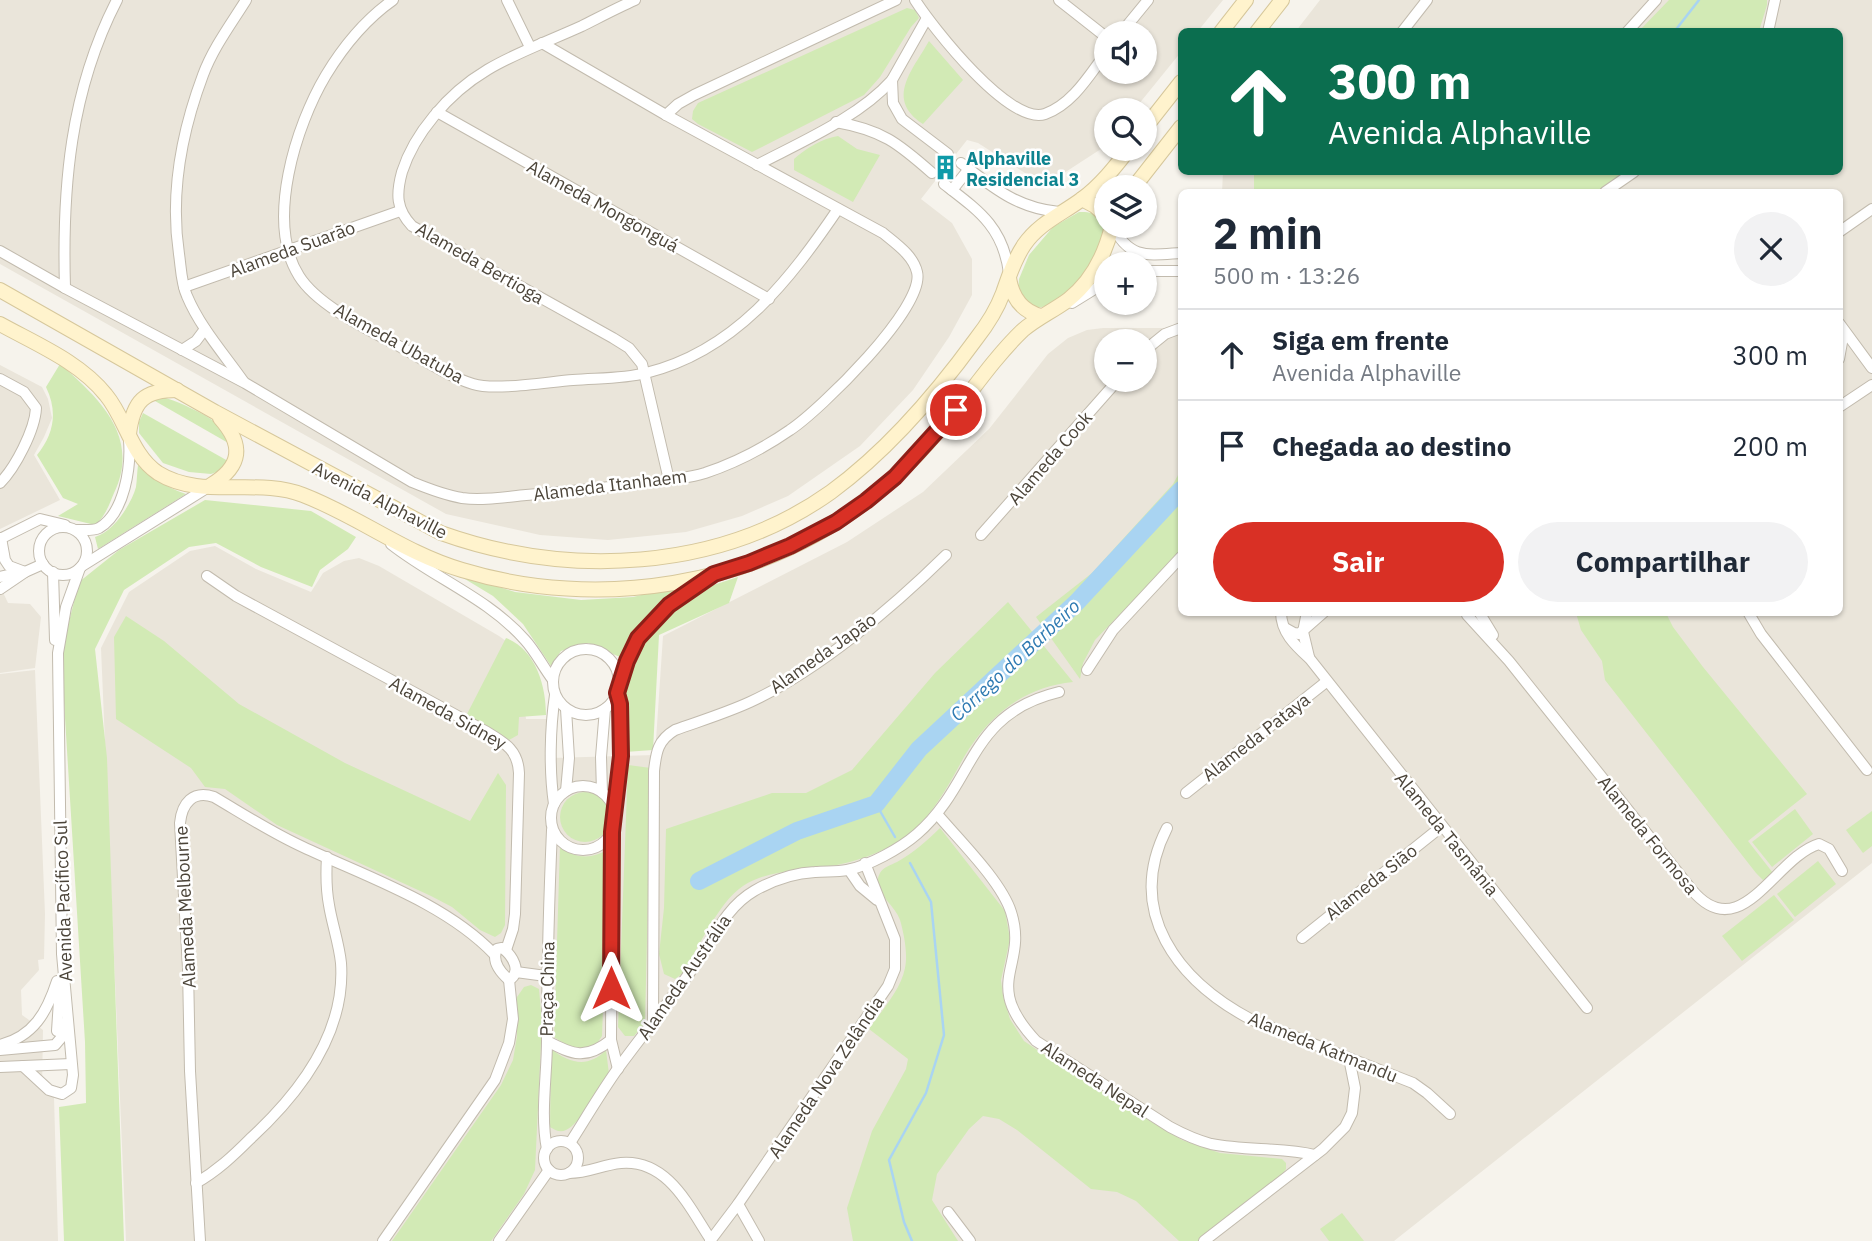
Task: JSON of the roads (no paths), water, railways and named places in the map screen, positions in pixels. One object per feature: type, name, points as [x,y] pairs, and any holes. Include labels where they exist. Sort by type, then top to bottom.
[{"type":"main road","points":[[1224,28],[1246,0]]},
{"type":"main road","points":[[1260,28],[1282,0]]},
{"type":"main road","points":[[1157,112],[1178,86]]},
{"type":"main road","points":[[1144,175],[1178,132]]},
{"type":"main road","name":"Avenida Alphaville","points":[[0,290],[413,520],[478,546],[528,557],[563,561],[660,558],[695,552],[757,531],[803,509],[830,492],[871,458],[925,402],[978,337],[998,304],[1009,273],[1024,245],[1059,212],[1095,188],[1119,161]]},
{"type":"main road","points":[[1082,199],[1094,205]]},
{"type":"main road","name":"Avenida Alphaville","points":[[211,485],[282,489],[303,495],[436,561],[531,586],[602,589],[644,587],[714,574],[785,548],[836,522],[895,477],[921,451],[1016,338],[1083,286],[1104,254],[1109,238]]},
{"type":"main road","points":[[1009,273],[1016,301],[1028,311],[1041,316]]},
{"type":"main road","points":[[0,324],[90,377],[110,399],[146,464],[186,485],[211,485],[229,471],[236,460],[237,445],[233,435],[215,412]]},
{"type":"main road","points":[[129,433],[131,418],[144,397],[162,390],[179,390]]},
{"type":"street","points":[[65,288],[67,167],[75,117],[105,24],[117,0]]},
{"type":"street","points":[[245,383],[205,329],[184,287],[176,232],[175,200],[182,156],[204,73],[246,0]]},
{"type":"street","name":"Alameda Ubatuba","points":[[393,0],[359,30],[325,76],[303,126],[287,184],[285,241],[300,278],[314,293],[384,338],[473,384],[491,386],[644,374],[681,362],[720,341],[745,323],[769,299],[812,247],[838,209]]},
{"type":"street","points":[[508,0],[530,47]]},
{"type":"street","name":"Alameda Bertioga","points":[[635,0],[483,71],[452,94],[418,136],[408,154],[397,192],[400,211],[412,226],[629,348],[642,364],[669,480]]},
{"type":"street","points":[[666,115],[692,96],[896,0]]},
{"type":"street","points":[[915,0],[971,69],[1020,111],[1033,115],[1044,114],[1070,98],[1094,68]]},
{"type":"street","points":[[1059,0],[1094,28]]},
{"type":"street","points":[[1131,21],[1148,0]]},
{"type":"street","points":[[1405,28],[1427,0]]},
{"type":"street","points":[[1631,28],[1656,0]]},
{"type":"street","points":[[1770,28],[1775,0]]},
{"type":"street","points":[[757,165],[863,107],[892,80],[927,18]]},
{"type":"street","name":"Alameda Itanhaem","points":[[0,251],[245,383],[412,482],[439,493],[465,498],[489,498],[669,480],[703,474],[747,456],[792,429],[822,405],[857,369],[912,297],[918,282],[911,259],[883,233],[666,115],[542,43]]},
{"type":"street","points":[[892,80],[893,103],[902,119],[943,150],[922,165]]},
{"type":"street","points":[[692,96],[684,113],[685,119],[696,131]]},
{"type":"street","name":"Alameda Mongonguá","points":[[437,112],[769,299]]},
{"type":"street","points":[[836,122],[869,128],[882,134],[932,173]]},
{"type":"street","points":[[1009,273],[1002,240],[991,224],[948,187],[965,166],[1011,199],[1041,210],[1059,212]]},
{"type":"street","points":[[1609,189],[1630,175]]},
{"type":"street","points":[[1843,229],[1872,209]]},
{"type":"street","name":"Alameda Suarão","points":[[184,287],[400,211]]},
{"type":"street","points":[[1120,238],[1134,252],[1178,253]]},
{"type":"street","points":[[1157,271],[1178,271]]},
{"type":"street","points":[[1041,316],[1056,312],[1094,289]]},
{"type":"street","points":[[1843,328],[1872,368]]},
{"type":"street","points":[[182,350],[196,341],[205,329]]},
{"type":"street","points":[[1157,340],[1178,329]]},
{"type":"street","points":[[0,379],[24,392],[36,408],[33,425],[20,454],[1,483]]},
{"type":"street","points":[[1843,404],[1872,384]]},
{"type":"street","name":"Alameda Cook","points":[[981,535],[1107,392]]},
{"type":"street","points":[[1843,395],[1856,396]]},
{"type":"street","points":[[129,433],[131,457],[128,476],[115,508],[98,528],[55,528],[43,538],[39,553],[43,564],[53,572],[68,574],[81,567],[211,485]]},
{"type":"street","points":[[25,572],[9,566],[0,539],[40,519],[74,529],[83,536],[88,551],[81,567]]},
{"type":"street","name":"Praça China","points":[[372,530],[507,623],[524,638],[553,680],[555,695],[551,772],[554,804],[546,976],[547,1041],[543,1128],[547,1149]]},
{"type":"street","name":"Alameda Japão","points":[[653,1023],[654,771],[659,745],[664,737],[675,730],[751,702],[786,682],[844,643],[921,580],[946,555]]},
{"type":"street","points":[[1087,670],[1113,630],[1178,560]]},
{"type":"street","points":[[0,589],[25,572],[43,564]]},
{"type":"street","name":"Avenida Pacífico Sul","points":[[58,653],[66,607],[81,567]]},
{"type":"street","points":[[0,578],[25,572]]},
{"type":"street","name":"Avenida Pacífico Sul","points":[[23,1066],[57,1094],[65,1093],[71,1088],[73,1081],[62,954],[58,653],[53,572]]},
{"type":"street","points":[[602,792],[601,757],[605,709],[618,688],[638,638],[685,592],[714,574]]},
{"type":"street","name":"Alameda Sidney","points":[[206,576],[236,596],[477,726],[513,751],[519,764],[519,773],[513,929],[506,950]]},
{"type":"street","name":"Alameda Tasmânia","points":[[1282,616],[1290,640],[1310,659],[1587,1008]]},
{"type":"street","name":"Alameda Tasmânia","points":[[1306,616],[1303,632],[1310,659]]},
{"type":"street","points":[[1283,626],[1294,634],[1303,632],[1318,616]]},
{"type":"street","name":"Alameda Formosa","points":[[1473,616],[1705,904],[1715,910],[1734,908],[1763,888],[1799,856],[1819,844],[1829,849],[1842,871]]},
{"type":"street","points":[[1750,616],[1761,634],[1867,771]]},
{"type":"street","points":[[553,680],[555,669],[561,660],[581,649],[603,654],[617,671],[621,756],[612,832],[611,1040],[618,1069]]},
{"type":"street","name":"Alameda Pataya","points":[[1186,793],[1326,682]]},
{"type":"street","name":"Alameda Austrália","points":[[570,1143],[618,1069],[696,963],[721,922],[754,891],[793,874],[849,870],[906,844],[937,814],[978,746],[999,721],[1021,705],[1059,692]]},
{"type":"street","points":[[555,695],[566,709],[586,716],[605,709]]},
{"type":"street","points":[[566,709],[569,758],[566,791]]},
{"type":"street","points":[[554,804],[566,791],[582,786],[602,792],[614,812]]},
{"type":"street","name":"Alameda Melbourne","points":[[201,1241],[190,1071],[188,969],[181,856],[181,813],[192,796],[208,795],[303,847],[450,917],[494,954],[497,966],[512,976]]},
{"type":"street","name":"Alameda Nepal","points":[[937,814],[994,882],[1010,910],[1015,942],[1007,979],[1007,995],[1021,1024],[1037,1041],[1170,1127],[1189,1136],[1214,1144],[1284,1150],[1315,1156]]},
{"type":"street","name":"Alameda Sião","points":[[1302,939],[1441,827]]},
{"type":"street","name":"Alameda Katmandu","points":[[1167,828],[1157,846],[1152,866],[1152,904],[1170,949],[1189,973],[1228,1008],[1252,1020],[1413,1083],[1450,1114]]},
{"type":"street","points":[[552,830],[558,840],[577,850],[597,847],[612,832]]},
{"type":"street","points":[[196,1184],[213,1174],[232,1157],[298,1090],[327,1038],[337,1001],[341,965],[329,904],[327,857]]},
{"type":"street","name":"Alameda Nova Zelândia","points":[[711,1240],[888,986],[895,969],[895,939],[865,863]]},
{"type":"street","name":"Alameda Nova Zelândia","points":[[849,870],[860,886],[879,901]]},
{"type":"street","points":[[383,1241],[495,1080],[506,1052],[513,1019],[512,976],[506,950],[497,949],[494,954]]},
{"type":"street","points":[[1,1047],[29,1032],[41,1018],[56,983],[62,954]]},
{"type":"street","points":[[1,1047],[54,1038],[59,1018],[62,954]]},
{"type":"street","name":"Alameda Japão","points":[[654,962],[665,1005]]},
{"type":"street","points":[[512,976],[546,976]]},
{"type":"street","points":[[547,1041],[569,1052],[583,1054],[611,1040]]},
{"type":"street","points":[[1204,1241],[1336,1137],[1352,1113],[1355,1088],[1349,1058]]},
{"type":"street","points":[[0,1061],[70,1061]]},
{"type":"street","points":[[0,1067],[70,1061]]},
{"type":"street","points":[[569,1173],[577,1164],[577,1156],[570,1143],[557,1141],[547,1149],[544,1162],[549,1170],[558,1175],[587,1172],[599,1165]]},
{"type":"street","points":[[1284,1150],[1295,1170]]},
{"type":"street","points":[[577,1156],[599,1165],[635,1163],[657,1170],[673,1183],[711,1240]]},
{"type":"street","points":[[499,1241],[549,1170]]},
{"type":"street","points":[[738,1204],[759,1241]]},
{"type":"street","points":[[947,1212],[970,1241]]},
{"type":"waterway","name":"Córrego do Barbeiro","points":[[1677,28],[1699,0]]},
{"type":"waterway","name":"Córrego do Barbeiro","points":[[699,881],[797,831],[876,804],[919,749],[1077,602],[1178,493]]},
{"type":"waterway","name":"Córrego do Barbeiro","points":[[876,804],[895,837]]},
{"type":"waterway","name":"Córrego do Barbeiro","points":[[910,863],[931,902],[944,1035],[926,1093],[889,1160],[904,1222],[912,1241]]},
{"type":"place","name":"Alphaville Residencial 3","points":[[946,168]]}]
